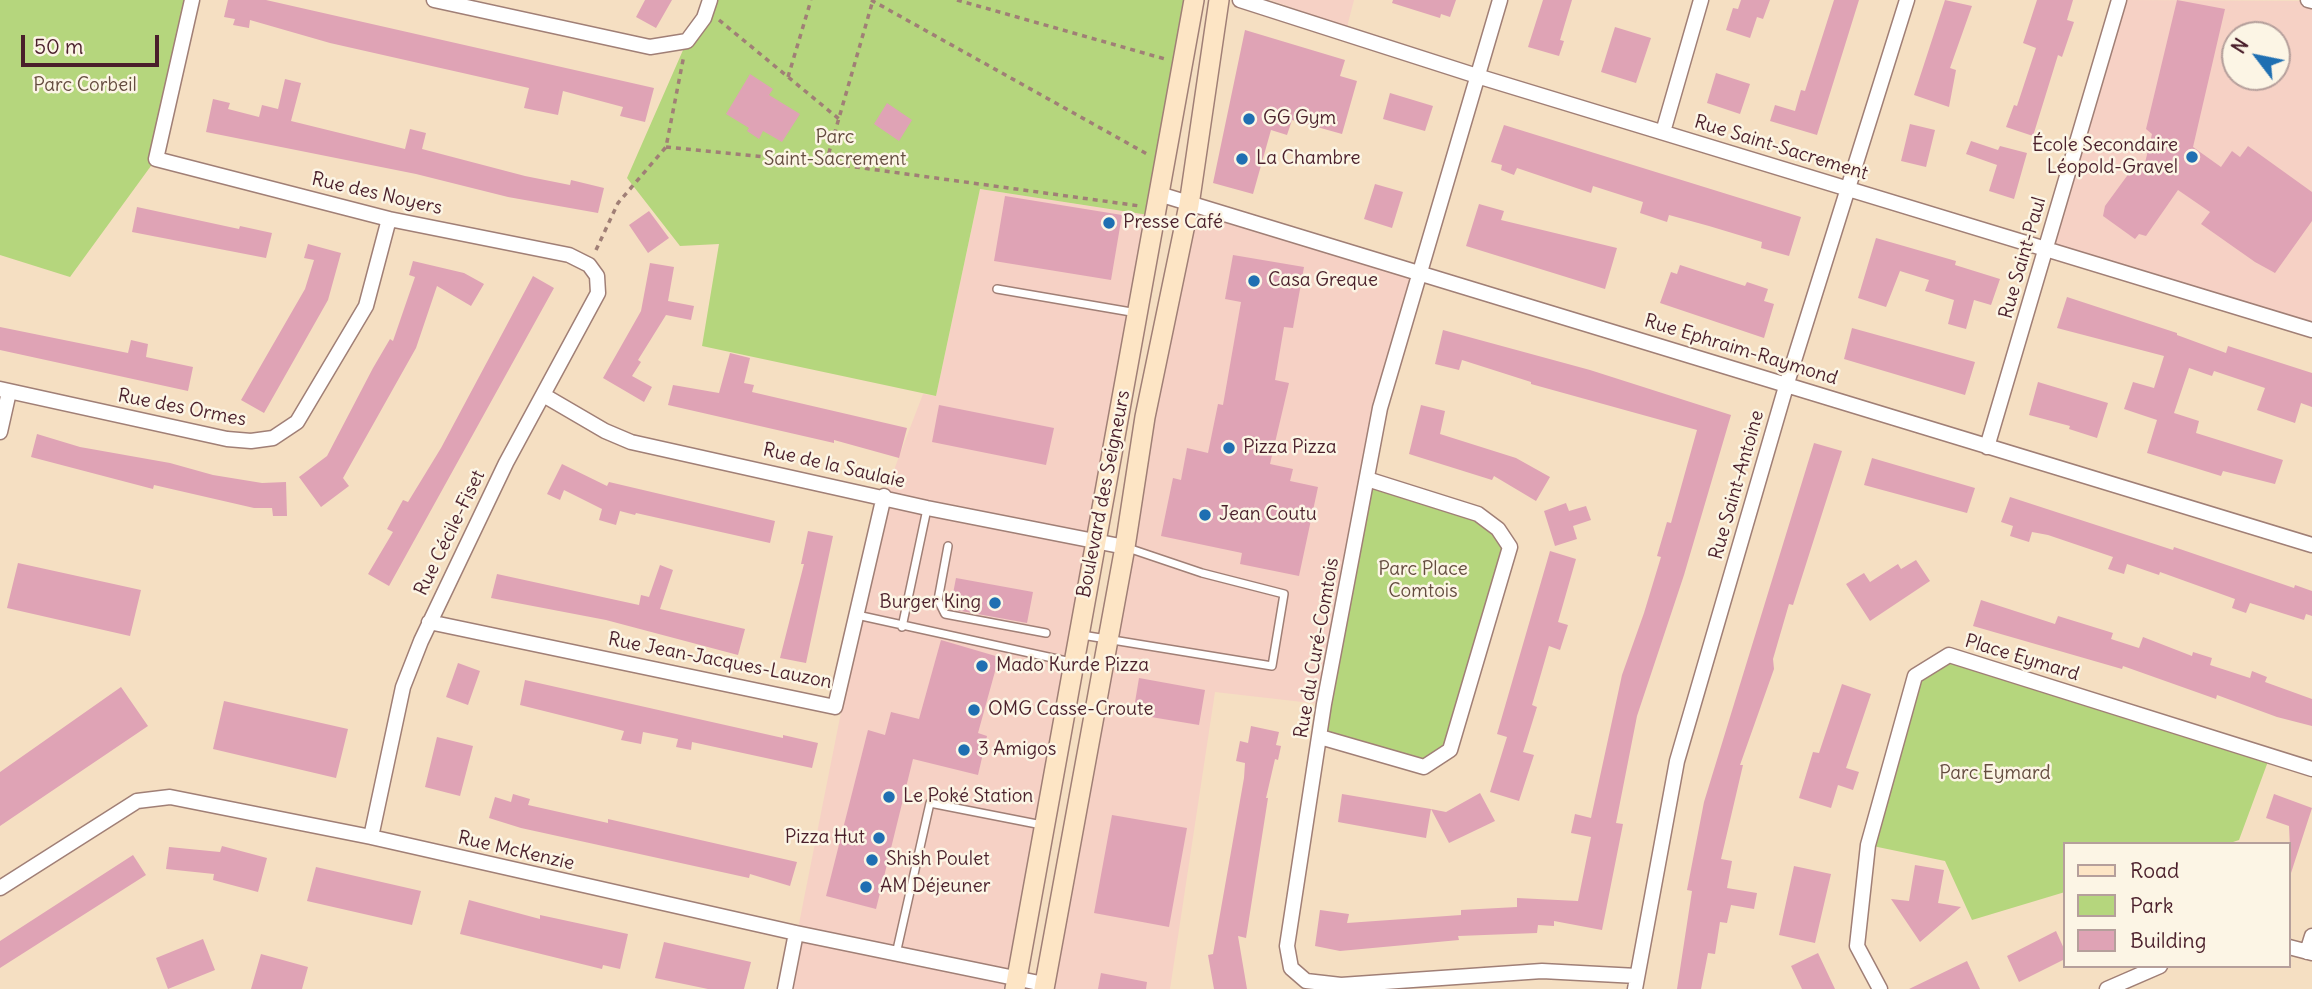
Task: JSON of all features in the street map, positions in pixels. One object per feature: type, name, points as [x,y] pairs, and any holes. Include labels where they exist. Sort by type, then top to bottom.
[{"type":"main road","name":"Boulevard des Seigneurs","points":[[1016,985],[1194,0]]},
{"type":"main road","name":"Boulevard des Seigneurs","points":[[1044,987],[1125,547],[1145,416],[1189,205],[1219,0]]},
{"type":"street","name":"Rue des Noyers","points":[[192,0],[156,159],[389,219],[569,255],[589,265]]},
{"type":"street","points":[[435,0],[650,47],[687,41],[704,18],[708,4]]},
{"type":"street","name":"Rue Saint-Sacrement","points":[[1240,0],[1477,76],[2312,330]]},
{"type":"street","name":"Rue du Curé-Comtois","points":[[1500,0],[1380,408],[1320,737],[1287,946],[1291,968],[1306,981],[1341,985],[1542,971],[1636,983]]},
{"type":"street","points":[[1663,132],[1702,0]]},
{"type":"street","name":"Rue Saint-Antoine","points":[[1636,983],[1677,761],[1846,187],[1907,0]]},
{"type":"street","name":"Rue Saint-Paul","points":[[1987,447],[2119,0]]},
{"type":"street","name":"Rue Ephraim-Raymond","points":[[1159,194],[2312,545]]},
{"type":"street","name":"Rue des Ormes","points":[[4,391],[228,439],[251,441],[273,438],[298,422],[366,306],[389,219]]},
{"type":"street","name":"Rue Cécile-Fiset","points":[[372,837],[403,687],[429,622],[506,463],[545,396],[598,293],[597,276],[589,265]]},
{"type":"street","points":[[0,432],[4,391]]},
{"type":"street","name":"Rue de la Saulaie","points":[[545,396],[605,431],[631,442],[884,496],[927,508],[1125,547]]},
{"type":"street","points":[[1320,737],[1424,767],[1450,750],[1510,547],[1498,529],[1478,514],[1367,479]]},
{"type":"street","name":"Rue Jean-Jacques-Lauzon","points":[[429,622],[835,707],[884,496]]},
{"type":"street","name":"Place Eymard","points":[[1880,989],[1857,946],[1868,845],[1915,676],[1949,655],[2312,769]]},
{"type":"street","name":"Rue McKenzie","points":[[0,888],[138,801],[170,797],[372,837],[896,955],[1016,985],[1044,987]]},
{"type":"street","points":[[786,989],[796,933]]},
{"type":"street","points":[[2291,948],[2310,953],[2312,936]]},
{"type":"street","points":[[2108,989],[2155,968]]},
{"type":"lane","points":[[997,289],[1138,313]]},
{"type":"lane","points":[[902,627],[927,508]]},
{"type":"lane","points":[[948,545],[938,600],[944,614],[1046,633]]},
{"type":"lane","points":[[1078,634],[1107,642],[1272,666],[1284,594],[1202,573],[1125,547]]},
{"type":"lane","points":[[857,615],[902,627],[1073,662]]},
{"type":"lane","points":[[896,955],[930,803],[1046,826]]},
{"type":"path","points":[[788,77],[811,0]]},
{"type":"path","points":[[826,163],[872,0],[1149,155]]},
{"type":"path","points":[[957,0],[1167,60]]},
{"type":"path","points":[[708,4],[839,119]]},
{"type":"path","points":[[589,265],[618,203],[666,147],[687,41]]},
{"type":"path","points":[[666,147],[826,163],[1140,206]]},
{"type":"shaded area","points":[[1270,0],[1354,0],[1347,27]]},
{"type":"shaded area","name":"École Secondaire Léopold-Gravel","points":[[2119,0],[2312,1],[2312,330],[2046,248]]},
{"type":"shaded area","points":[[980,189],[1155,216],[1015,989],[786,989],[884,496],[923,394],[936,396]]},
{"type":"shaded area","points":[[1189,205],[1420,275],[1380,408],[1320,704],[1215,692],[1170,989],[1046,989]]},
{"type":"green space","name":"Parc Corbeil","points":[[0,0],[193,0],[156,159],[70,277],[0,255]]},
{"type":"green space","name":"Parc Saint-Sacrement","points":[[710,0],[1195,0],[1155,216],[980,189],[936,396],[702,346],[719,244],[680,246],[627,178],[687,41]]},
{"type":"green space","name":"Parc Place Comtois","points":[[1367,479],[1478,514],[1510,547],[1450,750],[1424,767],[1320,737]]},
{"type":"green space","name":"Parc Eymard","points":[[1949,655],[2270,756],[2239,840],[2064,842],[2064,892],[1972,920],[1945,861],[1868,845],[1915,676]]},
{"type":"building","points":[[228,0],[266,0],[654,88],[645,122],[620,116],[623,107],[563,91],[558,115],[524,108],[529,88],[330,43],[250,20],[249,28],[233,25],[235,19],[224,17]]},
{"type":"building","points":[[645,0],[672,0],[656,28],[636,17]]},
{"type":"building","points":[[1393,0],[1456,0],[1450,17],[1441,14],[1440,18],[1392,3]]},
{"type":"building","points":[[1543,0],[1572,0],[1560,40],[1564,41],[1559,56],[1528,47]]},
{"type":"building","points":[[1741,0],[1770,0],[1763,19],[1757,17],[1750,38],[1726,30],[1733,8],[1738,9]]},
{"type":"building","points":[[1834,0],[1859,0],[1817,135],[1770,121],[1775,105],[1795,111],[1801,90],[1805,91]]},
{"type":"building","points":[[1945,0],[1972,6],[1950,68],[1956,70],[1949,107],[1914,95]]},
{"type":"building","points":[[2037,0],[2073,0],[2067,20],[2074,22],[2062,57],[2058,55],[2033,136],[2006,127],[2014,105],[2017,106],[2036,48],[2023,43]]},
{"type":"building","points":[[2177,0],[2225,9],[2193,147],[2221,167],[2232,151],[2240,157],[2248,146],[2312,192],[2312,221],[2275,273],[2201,224],[2210,212],[2178,190],[2146,236],[2139,234],[2135,239],[2103,216],[2105,206],[2135,165],[2144,167],[2152,134],[2146,129]]},
{"type":"building","points":[[1615,27],[1651,38],[1636,83],[1601,72]]},
{"type":"building","points":[[1245,30],[1345,60],[1340,76],[1357,81],[1342,134],[1292,120],[1287,135],[1271,130],[1253,194],[1213,183]]},
{"type":"building","points":[[1716,73],[1750,84],[1740,114],[1707,103]]},
{"type":"building","points":[[750,74],[773,89],[769,95],[800,114],[782,142],[763,131],[759,139],[747,131],[749,128],[726,114]]},
{"type":"building","points":[[285,79],[301,83],[291,121],[405,149],[410,129],[426,133],[422,149],[525,176],[570,185],[571,180],[604,188],[598,213],[508,197],[416,174],[206,132],[213,99],[230,103],[228,109],[259,117],[262,105],[278,109]]},
{"type":"building","points":[[1390,93],[1433,106],[1425,131],[1383,119]]},
{"type":"building","points":[[887,103],[912,120],[899,141],[874,124]]},
{"type":"building","points":[[1910,124],[1935,130],[1926,167],[1901,161]]},
{"type":"building","points":[[1504,125],[1801,217],[1789,256],[1761,248],[1762,242],[1709,226],[1669,215],[1667,222],[1640,213],[1643,202],[1593,186],[1591,193],[1517,168],[1514,175],[1501,170],[1502,165],[1491,162]]},
{"type":"building","points":[[1971,141],[1998,150],[2000,146],[2027,153],[2014,199],[1989,191],[1997,165],[1966,154]]},
{"type":"building","points":[[1375,184],[1403,192],[1392,228],[1364,219]]},
{"type":"building","points":[[1005,196],[1122,215],[1111,280],[994,261]]},
{"type":"building","points":[[1479,204],[1504,211],[1501,220],[1617,248],[1605,289],[1466,246]]},
{"type":"building","points":[[137,207],[239,229],[240,226],[272,233],[266,258],[132,232]]},
{"type":"building","points":[[649,211],[669,238],[648,253],[629,225]]},
{"type":"building","points":[[1876,238],[1956,261],[1955,265],[2000,279],[1991,305],[1974,300],[1966,329],[1948,324],[1954,300],[1925,291],[1929,280],[1900,271],[1886,307],[1858,298]]},
{"type":"building","points":[[308,244],[341,253],[328,300],[264,413],[241,400],[305,289],[314,260],[304,258]]},
{"type":"building","points":[[1233,255],[1304,267],[1293,328],[1284,327],[1275,380],[1289,383],[1270,464],[1293,469],[1290,481],[1318,487],[1299,576],[1240,564],[1242,553],[1161,536],[1173,478],[1181,480],[1187,448],[1208,453],[1218,404],[1223,405],[1241,302],[1225,299]]},
{"type":"building","points":[[413,261],[464,273],[484,284],[471,306],[437,286],[416,348],[343,478],[349,486],[321,507],[299,477],[327,456],[373,368],[390,339],[393,341],[415,277],[409,275]]},
{"type":"building","points":[[650,263],[674,267],[668,301],[694,306],[691,320],[666,315],[638,360],[641,362],[632,376],[652,387],[644,402],[603,378],[641,311]]},
{"type":"building","points":[[1680,265],[1745,286],[1747,282],[1768,289],[1764,301],[1774,304],[1764,338],[1660,303],[1671,272],[1677,274]]},
{"type":"building","points":[[533,276],[554,288],[389,586],[368,574],[393,532],[387,529],[403,500],[408,502],[441,448]]},
{"type":"building","points":[[2067,297],[2177,333],[2226,353],[2228,346],[2312,373],[2312,407],[2301,403],[2295,423],[2257,410],[2265,388],[2214,371],[2212,376],[2189,368],[2174,413],[2199,421],[2196,433],[2283,460],[2275,484],[2223,471],[2221,476],[2147,453],[2157,420],[2124,409],[2133,382],[2154,388],[2164,356],[2057,328]]},
{"type":"building","points":[[0,327],[128,353],[131,340],[148,344],[146,357],[193,367],[188,391],[0,350]]},
{"type":"building","points":[[1852,328],[1975,362],[1965,395],[1844,359]]},
{"type":"building","points":[[1443,330],[1590,370],[1731,415],[1684,575],[1637,716],[1616,823],[1623,824],[1602,930],[1554,921],[1554,926],[1538,925],[1537,933],[1458,936],[1459,940],[1340,951],[1315,946],[1320,910],[1349,914],[1347,923],[1461,915],[1461,910],[1517,907],[1517,898],[1578,901],[1591,837],[1571,833],[1575,814],[1591,818],[1622,675],[1644,613],[1661,557],[1657,556],[1667,522],[1671,523],[1697,430],[1531,384],[1462,360],[1459,370],[1435,364]]},
{"type":"building","points":[[730,353],[750,358],[744,383],[754,385],[752,392],[907,428],[899,458],[834,440],[834,443],[668,405],[673,385],[719,393]]},
{"type":"building","points":[[2038,382],[2108,403],[2097,438],[2069,429],[2070,426],[2029,415]]},
{"type":"building","points":[[939,405],[1054,428],[1046,465],[932,442]]},
{"type":"building","points":[[1421,405],[1445,411],[1440,434],[1516,458],[1550,477],[1536,501],[1494,476],[1492,480],[1409,454]]},
{"type":"building","points":[[37,434],[80,447],[170,463],[213,475],[262,483],[286,482],[287,516],[273,516],[272,508],[254,508],[154,485],[153,489],[31,457]]},
{"type":"building","points":[[1814,443],[1842,451],[1793,605],[1789,604],[1773,659],[1774,669],[1740,765],[1743,765],[1721,859],[1732,861],[1727,888],[1757,893],[1754,909],[1731,905],[1727,923],[1720,922],[1715,954],[1708,953],[1701,989],[1677,989],[1692,891],[1687,890],[1704,802]]},
{"type":"building","points":[[1872,458],[1975,488],[1967,513],[1864,485]]},
{"type":"building","points":[[562,464],[607,486],[609,482],[775,521],[770,543],[636,513],[635,515],[620,511],[616,525],[599,520],[602,509],[564,490],[560,500],[547,494]]},
{"type":"building","points":[[2010,497],[2173,550],[2174,547],[2294,588],[2295,585],[2312,591],[2312,616],[2306,614],[2304,620],[2250,603],[2246,613],[2232,608],[2235,599],[2160,572],[2159,575],[2127,564],[2124,574],[2108,569],[2113,557],[2048,535],[2032,532],[2029,542],[2010,536],[2013,526],[2001,522]]},
{"type":"building","points":[[1566,503],[1569,511],[1586,506],[1591,520],[1573,526],[1577,539],[1555,546],[1544,511]]},
{"type":"building","points":[[808,531],[833,536],[806,663],[780,658],[804,564],[801,564]]},
{"type":"building","points":[[1550,551],[1576,559],[1558,622],[1568,625],[1560,650],[1549,646],[1532,705],[1537,707],[1523,752],[1534,755],[1519,801],[1490,792],[1507,737],[1497,734]]},
{"type":"building","points":[[1916,560],[1930,581],[1870,621],[1846,584],[1864,573],[1870,582],[1898,564],[1901,569]]},
{"type":"building","points":[[18,563],[141,590],[130,636],[7,608]]},
{"type":"building","points":[[660,565],[673,570],[660,609],[745,629],[738,655],[606,620],[491,598],[497,574],[639,605],[641,595],[649,597]]},
{"type":"building","points":[[956,578],[1033,592],[1027,623],[950,609]]},
{"type":"building","points":[[1981,600],[2055,624],[2058,616],[2113,633],[2111,639],[2139,648],[2143,637],[2192,656],[2193,652],[2212,658],[2210,665],[2250,678],[2252,671],[2267,677],[2265,682],[2312,699],[2312,726],[2277,717],[2217,695],[2216,699],[2123,666],[2122,669],[1973,626]]},
{"type":"building","points":[[941,640],[999,657],[978,733],[987,736],[978,775],[913,759],[876,909],[826,896],[868,730],[885,735],[891,712],[919,719]]},
{"type":"building","points":[[458,663],[480,671],[468,705],[446,697]]},
{"type":"building","points":[[1139,678],[1205,690],[1199,725],[1133,714]]},
{"type":"building","points":[[525,680],[783,738],[783,735],[818,743],[812,768],[692,742],[691,750],[676,747],[678,739],[643,732],[641,744],[621,740],[624,731],[520,705]]},
{"type":"building","points":[[1842,684],[1871,694],[1846,768],[1859,772],[1853,790],[1838,785],[1831,808],[1799,798],[1813,752],[1819,753]]},
{"type":"building","points":[[121,687],[148,726],[0,826],[0,772]]},
{"type":"building","points":[[224,701],[348,729],[336,778],[213,749]]},
{"type":"building","points":[[1251,726],[1279,732],[1276,745],[1281,746],[1278,760],[1275,759],[1266,798],[1246,938],[1238,936],[1247,989],[1214,989],[1208,955],[1213,954],[1244,778],[1245,763],[1236,761],[1240,741],[1248,743]]},
{"type":"building","points":[[437,737],[473,746],[460,796],[425,787]]},
{"type":"building","points":[[1480,793],[1495,821],[1449,843],[1431,809],[1446,812]]},
{"type":"building","points":[[513,794],[530,799],[528,805],[608,823],[608,819],[797,862],[790,886],[750,874],[749,878],[521,828],[489,818],[495,797],[511,802]]},
{"type":"building","points":[[1342,794],[1431,809],[1426,838],[1338,822]]},
{"type":"building","points":[[2274,794],[2312,808],[2291,873],[2289,826],[2266,818]]},
{"type":"building","points":[[1112,815],[1187,828],[1169,927],[1094,913]]},
{"type":"building","points":[[222,846],[267,858],[258,892],[213,880],[214,874],[166,869],[169,847],[220,852]]},
{"type":"building","points":[[133,855],[146,875],[0,968],[0,941]]},
{"type":"building","points":[[1915,865],[1944,870],[1938,903],[1961,907],[1920,942],[1891,899],[1909,901]]},
{"type":"building","points":[[1794,866],[1831,874],[1815,943],[1779,935]]},
{"type":"building","points":[[316,867],[421,891],[412,925],[307,901]]},
{"type":"building","points":[[469,900],[540,919],[540,915],[628,934],[620,969],[603,965],[602,969],[460,934]]},
{"type":"building","points":[[2056,931],[2064,949],[2064,960],[2019,982],[2007,956]]},
{"type":"building","points":[[203,939],[215,970],[168,989],[156,958]]},
{"type":"building","points":[[664,942],[751,962],[744,989],[708,989],[655,978]]},
{"type":"building","points":[[1818,953],[1835,989],[1802,989],[1791,966]]},
{"type":"building","points":[[261,954],[308,967],[302,989],[251,989]]},
{"type":"building","points":[[1967,961],[1980,989],[1909,989]]},
{"type":"building","points":[[1101,973],[1147,982],[1146,989],[1098,989]]},
{"type":"place","name":"GG Gym","points":[[1249,119]]},
{"type":"place","name":"École Secondaire Léopold-Gravel","points":[[2192,157]]},
{"type":"place","name":"La Chambre","points":[[1242,159]]},
{"type":"place","name":"Presse Café","points":[[1109,223]]},
{"type":"place","name":"Casa Greque","points":[[1254,281]]},
{"type":"place","name":"Pizza Pizza","points":[[1229,448]]},
{"type":"place","name":"Jean Coutu","points":[[1205,515]]},
{"type":"place","name":"Burger King","points":[[995,603]]},
{"type":"place","name":"Mado Kurde Pizza","points":[[982,666]]},
{"type":"place","name":"OMG Casse-Croute","points":[[974,710]]},
{"type":"place","name":"3 Amigos","points":[[964,750]]},
{"type":"place","name":"Le Poké Station","points":[[889,797]]},
{"type":"place","name":"Pizza Hut","points":[[879,838]]},
{"type":"place","name":"Shish Poulet","points":[[872,860]]},
{"type":"place","name":"AM Déjeuner","points":[[866,887]]}]
